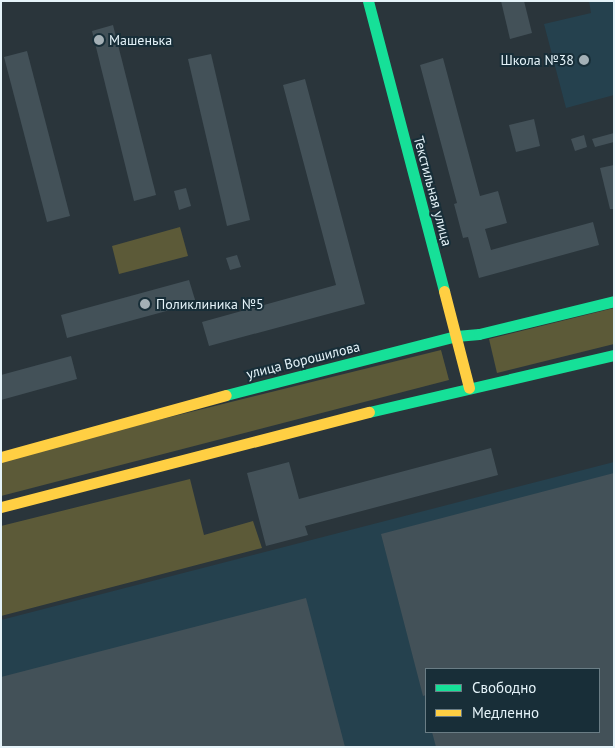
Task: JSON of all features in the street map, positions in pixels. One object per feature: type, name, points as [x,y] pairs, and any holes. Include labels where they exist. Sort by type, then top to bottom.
[{"type":"main road","name":"Текстильная улица","points":[[368,1],[469,388]]},
{"type":"main road","name":"улица Ворошилова","points":[[1,457],[114,424],[456,336],[479,334],[614,301]]},
{"type":"main road","points":[[1,507],[469,388],[614,354]]},
{"type":"shaded area","name":"Школа №38","points":[[589,1],[614,1],[614,95],[566,108],[544,24],[591,13]]},
{"type":"shaded area","points":[[180,227],[188,256],[119,274],[112,246]]},
{"type":"shaded area","points":[[614,308],[614,344],[497,373],[489,339]]},
{"type":"shaded area","points":[[441,350],[449,380],[1,496],[1,459]]},
{"type":"shaded area","points":[[614,462],[614,747],[1,747],[1,620]]},
{"type":"shaded area","points":[[190,479],[204,535],[253,521],[262,548],[1,616],[1,526]]},
{"type":"building","points":[[501,1],[524,1],[532,33],[510,39]]},
{"type":"building","points":[[113,25],[156,195],[134,201],[92,31]]},
{"type":"building","points":[[27,51],[70,216],[47,222],[4,57]]},
{"type":"building","points":[[211,54],[250,220],[227,226],[188,59]]},
{"type":"building","points":[[443,58],[480,196],[498,191],[507,223],[485,229],[491,250],[593,222],[599,245],[479,278],[468,237],[463,238],[454,204],[457,203],[420,65]]},
{"type":"building","points":[[305,79],[365,304],[209,346],[202,322],[336,285],[283,85]]},
{"type":"building","points":[[534,119],[540,146],[516,152],[509,125]]},
{"type":"building","points":[[614,133],[614,142],[595,147],[592,139]]},
{"type":"building","points":[[584,135],[587,147],[575,151],[571,139]]},
{"type":"building","points":[[614,165],[614,209],[610,209],[600,168]]},
{"type":"building","points":[[186,188],[191,206],[179,210],[174,191]]},
{"type":"building","points":[[237,255],[241,267],[230,270],[226,258]]},
{"type":"building","points":[[189,280],[196,303],[67,338],[61,315]]},
{"type":"building","points":[[71,356],[77,379],[1,400],[1,375]]},
{"type":"building","points":[[491,448],[498,475],[305,526],[308,535],[266,546],[247,473],[289,462],[299,499]]},
{"type":"building","points":[[614,473],[614,747],[436,747],[432,733],[600,733],[600,668],[425,668],[425,695],[423,696],[381,534]]},
{"type":"building","points":[[306,598],[345,747],[1,747],[1,677]]},
{"type":"traffic: fast","points":[[368,1],[444,291]]},
{"type":"traffic: fast","points":[[226,395],[456,336],[479,334],[614,301]]},
{"type":"traffic: fast","points":[[369,412],[614,355]]},
{"type":"traffic: slow","points":[[444,291],[469,388]]},
{"type":"traffic: slow","points":[[1,457],[226,395]]},
{"type":"traffic: slow","points":[[1,507],[369,412]]},
{"type":"place","name":"Машенька","points":[[99,40]]},
{"type":"place","name":"Школа №38","points":[[584,60]]},
{"type":"place","name":"Поликлиника №5","points":[[145,304]]}]
